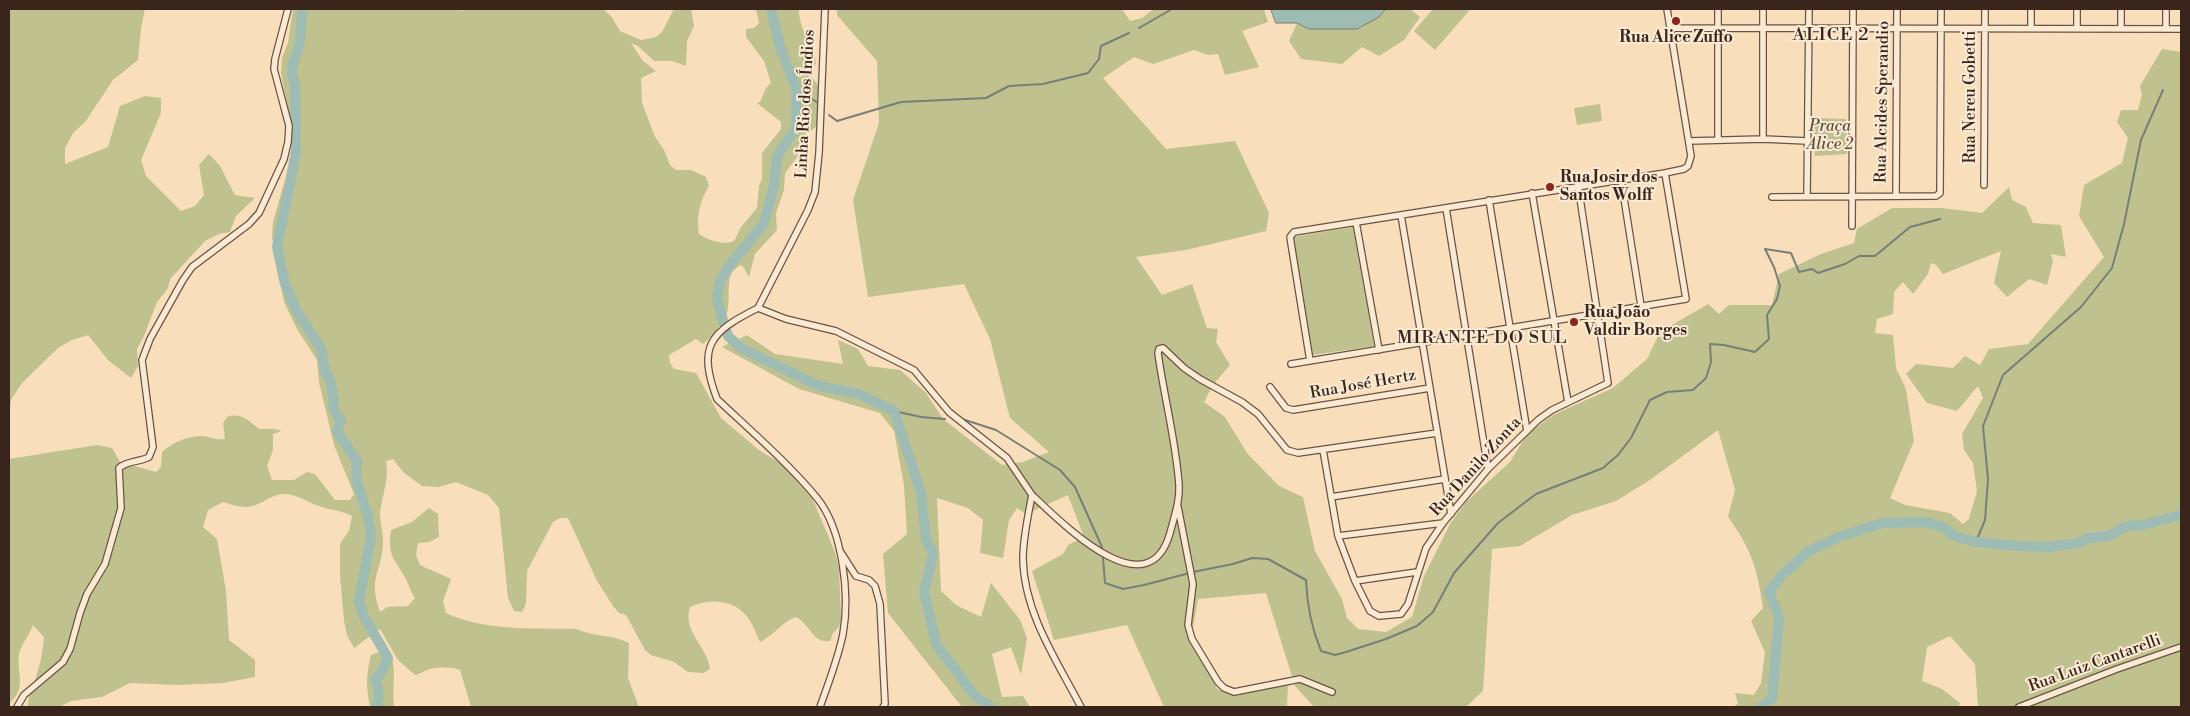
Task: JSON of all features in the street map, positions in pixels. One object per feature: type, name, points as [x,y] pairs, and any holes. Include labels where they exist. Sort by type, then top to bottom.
[{"type":"street","points":[[17,707],[24,695],[63,662],[70,649],[87,594],[105,564],[121,508],[119,468],[122,464],[149,457],[153,447],[142,360],[150,340],[182,280],[192,267],[249,224],[259,213],[284,159],[288,142],[288,126],[274,69],[288,9]]},
{"type":"street","name":"Linha Rio dos Índios","points":[[758,308],[808,210],[814,192],[819,153],[826,9]]},
{"type":"street","points":[[1310,361],[1290,237],[1294,232],[1684,169],[1688,166],[1691,156],[1689,141],[1666,9]]},
{"type":"street","points":[[1718,9],[1718,140]]},
{"type":"street","points":[[1763,9],[1763,139]]},
{"type":"street","points":[[1806,196],[1809,9]]},
{"type":"street","points":[[1852,226],[1853,9]]},
{"type":"street","name":"Rua Alcides Sperandio","points":[[1896,196],[1898,9]]},
{"type":"street","points":[[1772,197],[1936,196],[1942,189],[1942,9]]},
{"type":"street","name":"Rua Nereu Gobetti","points":[[1984,185],[1985,9]]},
{"type":"street","points":[[2031,9],[2031,27]]},
{"type":"street","points":[[2077,9],[2077,28]]},
{"type":"street","points":[[2120,28],[2121,9]]},
{"type":"street","points":[[2166,9],[2166,29]]},
{"type":"street","points":[[1670,28],[1941,29],[2031,27],[2181,29]]},
{"type":"street","points":[[1689,141],[1763,139],[1807,141]]},
{"type":"street","points":[[1291,364],[1686,299],[1665,172]]},
{"type":"street","points":[[1621,179],[1641,306]]},
{"type":"street","points":[[1578,185],[1598,314]]},
{"type":"street","points":[[1532,193],[1568,402]]},
{"type":"street","points":[[1489,200],[1527,431]]},
{"type":"street","points":[[1446,208],[1488,469]]},
{"type":"street","points":[[1402,215],[1451,514]]},
{"type":"street","points":[[1356,222],[1379,350]]},
{"type":"street","points":[[820,707],[843,634],[846,600],[839,549],[833,526],[818,499],[717,399],[709,378],[706,358],[720,331],[731,321],[758,308],[786,319],[836,331],[914,370],[949,412],[1007,458],[1032,495],[1069,529],[1097,550],[1122,562],[1141,566],[1154,561],[1166,545],[1178,504]]},
{"type":"street","name":"Rua Danilo Zonta","points":[[1322,450],[1338,536],[1370,611],[1379,616],[1401,614],[1408,604],[1426,548],[1443,523],[1488,469],[1538,420],[1568,402],[1608,383],[1598,314]]},
{"type":"street","points":[[1332,692],[1300,679],[1234,692],[1224,688],[1218,682],[1192,639],[1188,625],[1193,584],[1178,504],[1176,460],[1159,362],[1159,349],[1166,349],[1184,368],[1242,402],[1258,414],[1287,450],[1298,454],[1437,433]]},
{"type":"street","name":"Rua José Hertz","points":[[1270,387],[1286,408],[1293,410],[1430,388]]},
{"type":"street","points":[[1331,497],[1445,479]]},
{"type":"street","points":[[1032,495],[1023,559],[1026,588],[1035,616],[1081,707]]},
{"type":"street","points":[[1338,536],[1443,523]]},
{"type":"street","points":[[839,549],[856,576],[869,580],[875,586],[882,610],[885,704],[883,707]]},
{"type":"street","points":[[1356,581],[1417,572]]},
{"type":"street","name":"Rua Luiz Cantarelli","points":[[2020,707],[2117,669],[2181,647]]},
{"type":"green space","points":[[9,9],[145,9],[138,60],[113,80],[85,122],[73,133],[65,148],[65,164],[108,147],[120,106],[145,96],[161,98],[161,113],[141,160],[146,176],[181,211],[195,206],[204,195],[199,165],[209,154],[220,166],[235,195],[255,198],[236,216],[230,232],[219,234],[205,241],[171,278],[167,290],[157,302],[137,349],[138,366],[131,378],[108,360],[88,335],[72,340],[58,348],[22,383],[11,400],[9,417]]},
{"type":"green space","points":[[293,9],[454,9],[462,11],[465,9],[603,9],[611,16],[620,31],[641,40],[656,37],[662,32],[674,9],[691,9],[694,26],[687,41],[686,66],[672,61],[654,61],[638,46],[631,43],[643,61],[656,71],[641,78],[642,103],[655,137],[664,150],[670,165],[676,170],[691,170],[706,177],[709,186],[699,209],[699,234],[711,240],[726,243],[734,241],[741,227],[757,208],[759,186],[762,179],[762,153],[781,129],[781,122],[757,103],[760,102],[766,88],[771,83],[764,61],[746,37],[746,29],[754,28],[759,23],[756,9],[799,9],[803,30],[815,57],[816,64],[809,70],[819,90],[816,127],[809,132],[805,147],[785,173],[784,190],[776,213],[777,230],[755,254],[749,277],[742,265],[732,273],[727,313],[723,321],[703,344],[696,339],[669,355],[670,363],[674,369],[696,373],[721,418],[759,450],[780,463],[813,500],[835,552],[839,568],[841,619],[839,627],[833,633],[830,641],[819,640],[796,617],[786,622],[760,642],[749,619],[742,612],[727,603],[709,602],[690,607],[688,616],[692,632],[705,654],[710,669],[703,673],[688,672],[674,662],[651,655],[645,650],[626,615],[619,613],[613,606],[597,581],[568,518],[560,518],[553,522],[527,571],[526,604],[522,612],[514,611],[508,598],[499,508],[488,495],[456,482],[439,487],[422,486],[404,473],[393,459],[386,461],[387,478],[380,510],[383,536],[381,560],[375,582],[375,590],[380,612],[387,607],[408,606],[415,598],[391,552],[391,530],[412,522],[429,508],[438,514],[439,537],[429,542],[418,543],[416,555],[420,565],[451,579],[443,601],[446,613],[461,619],[493,626],[576,629],[582,632],[623,640],[629,643],[628,678],[639,707],[471,707],[460,670],[438,668],[415,675],[398,660],[380,629],[354,648],[347,635],[344,621],[340,575],[340,544],[349,531],[352,516],[287,494],[274,496],[249,507],[223,502],[208,510],[203,527],[217,539],[226,591],[229,640],[255,660],[255,677],[223,683],[178,685],[130,683],[102,697],[71,701],[59,707],[28,707],[29,697],[40,664],[44,637],[33,625],[19,654],[20,686],[15,698],[9,703],[9,459],[97,445],[112,448],[120,462],[156,472],[161,467],[162,452],[166,448],[185,439],[195,437],[204,436],[225,439],[223,423],[227,417],[241,416],[259,429],[282,431],[273,434],[273,450],[267,466],[272,480],[294,480],[307,472],[315,474],[335,500],[350,500],[354,494],[334,445],[319,382],[317,360],[297,329],[284,302],[272,237],[273,222],[287,173],[292,144],[281,73],[282,58],[288,43]]},
{"type":"green space","points":[[837,9],[1122,9],[1130,21],[1142,18],[1154,9],[1264,9],[1268,22],[1242,31],[1259,67],[1225,75],[1218,54],[1208,55],[1194,50],[1153,64],[1134,57],[1103,78],[1166,149],[1235,141],[1269,213],[1266,231],[1186,250],[1136,257],[1162,295],[1192,284],[1207,328],[1218,329],[1216,342],[1230,365],[1213,385],[1204,402],[1225,417],[1247,453],[1279,486],[1303,497],[1315,551],[1342,599],[1347,618],[1358,629],[1386,632],[1412,617],[1424,576],[1450,524],[1466,502],[1510,462],[1527,434],[1555,414],[1613,388],[1647,359],[1660,332],[1708,304],[1719,314],[1729,305],[1772,305],[1779,274],[1821,254],[1854,243],[1857,229],[1892,208],[1942,208],[1982,213],[2009,187],[2012,200],[2026,207],[2033,223],[2061,225],[2066,257],[2051,254],[2053,261],[2047,285],[2029,279],[2007,297],[1994,283],[2001,251],[1943,274],[1936,265],[1931,263],[1928,274],[1913,294],[1903,282],[1894,292],[1893,314],[1877,319],[1875,333],[1893,335],[1896,368],[1906,389],[1914,441],[1890,498],[1905,505],[1950,513],[1963,524],[1969,519],[1977,491],[1973,463],[1964,450],[1962,434],[1983,398],[1978,386],[1957,411],[1927,403],[1906,374],[1916,364],[1953,368],[1965,356],[1980,365],[1989,349],[2028,344],[2104,257],[2079,216],[2084,185],[2122,163],[2128,138],[2117,122],[2121,110],[2138,110],[2142,94],[2140,86],[2162,49],[2181,52],[2181,707],[1978,707],[1975,664],[1950,636],[1927,647],[1922,681],[1942,689],[1960,703],[1958,707],[1733,707],[1738,704],[1735,693],[1754,695],[1761,683],[1765,652],[1751,621],[1763,608],[1756,570],[1743,540],[1728,517],[1735,490],[1718,430],[1650,480],[1616,501],[1572,515],[1520,546],[1492,549],[1483,691],[1466,707],[1314,707],[1295,686],[1266,593],[1198,599],[1191,639],[1218,690],[1238,691],[1262,683],[1288,681],[1287,707],[1164,707],[1127,625],[1054,640],[1032,571],[1063,554],[1068,545],[1084,537],[1068,495],[1026,514],[1017,508],[1009,520],[1003,558],[980,553],[983,520],[968,508],[937,498],[941,591],[956,605],[981,617],[991,583],[1020,620],[1027,638],[1021,675],[1011,647],[992,654],[1002,697],[1023,696],[1030,707],[962,707],[888,613],[883,554],[907,534],[904,485],[894,431],[880,413],[799,389],[722,347],[747,335],[775,354],[843,364],[838,340],[858,349],[868,366],[900,370],[926,393],[943,419],[1002,465],[1023,462],[1049,452],[1010,418],[990,339],[964,284],[868,297],[853,200],[879,123],[877,61],[837,15]]},
{"type":"green space","points":[[1386,9],[1410,9],[1420,17],[1404,40],[1379,56],[1362,47],[1342,64],[1301,59],[1289,41],[1297,23],[1309,29],[1379,17]]},
{"type":"green space","points":[[1433,9],[1467,9],[1469,11],[1435,50],[1414,31]]},
{"type":"green space","points":[[1600,104],[1602,121],[1577,125],[1574,108]]},
{"type":"green space","name":"Praça Alice 2","points":[[1813,118],[1846,119],[1847,154],[1815,156]]},
{"type":"green space","points":[[1353,227],[1374,346],[1312,355],[1293,237]]},
{"type":"green space","points":[[378,652],[392,658],[394,670],[394,707],[370,707],[367,687],[368,668],[371,655]]},
{"type":"water","points":[[1271,9],[1386,9],[1379,17],[1357,29],[1309,29],[1297,23],[1276,23]]},
{"type":"waterway","points":[[303,9],[299,48],[292,66],[295,85],[296,153],[277,247],[285,284],[297,312],[321,348],[325,372],[330,379],[334,401],[333,408],[341,421],[337,431],[357,461],[356,479],[368,516],[371,536],[359,602],[363,615],[388,658],[380,675],[375,679],[379,690],[377,707]]},
{"type":"waterway","points":[[771,9],[781,50],[796,88],[796,128],[777,156],[774,185],[764,223],[730,265],[720,281],[717,298],[722,317],[728,336],[741,348],[819,386],[859,394],[894,411],[921,493],[926,540],[933,553],[924,592],[936,644],[975,696],[991,707]]},
{"type":"waterway","points":[[1139,28],[1172,9]]},
{"type":"waterway","points":[[829,115],[837,121],[901,102],[986,98],[1009,86],[1043,84],[1088,73],[1099,59],[1101,46],[1129,33]]},
{"type":"waterway","points":[[796,88],[818,103]]},
{"type":"waterway","points":[[1976,542],[1985,520],[1988,479],[1983,426],[2003,375],[2081,307],[2112,268],[2124,224],[2141,140],[2163,90]]},
{"type":"waterway","points":[[1193,572],[1252,558],[1268,559],[1306,580],[1310,616],[1321,651],[1335,655],[1386,639],[1417,626],[1433,612],[1454,573],[1498,523],[1536,494],[1603,468],[1618,455],[1631,438],[1650,400],[1667,392],[1693,390],[1706,378],[1711,362],[1710,344],[1755,352],[1769,339],[1767,315],[1777,299],[1780,286],[1774,267],[1765,249],[1791,253],[1799,272],[1812,269],[1818,273],[1845,264],[1859,256],[1875,256],[1910,227],[1940,219]]},
{"type":"waterway","points":[[894,411],[921,417],[945,419]]},
{"type":"waterway","points":[[962,419],[996,430],[1060,470],[1075,487],[1102,547]]},
{"type":"waterway","points":[[1761,707],[1772,699],[1779,617],[1769,592],[1782,575],[1809,551],[1841,536],[1883,523],[1926,522],[1945,528],[1954,536],[1976,542],[2048,547],[2078,543],[2088,538],[2109,536],[2126,526],[2143,525],[2181,515]]},
{"type":"waterway","points":[[1103,558],[1105,583],[1123,589],[1186,574]]},
{"type":"place","name":"Rua Alice Zuffo","points":[[1676,21]]},
{"type":"place","name":"Rua Josir dos Santos Wolff","points":[[1550,187]]},
{"type":"place","name":"Rua João Valdir Borges","points":[[1574,322]]},
{"type":"district","name":"ALICE 2","points":[[1831,36]]},
{"type":"district","name":"MIRANTE DO SUL","points":[[1482,339]]}]
